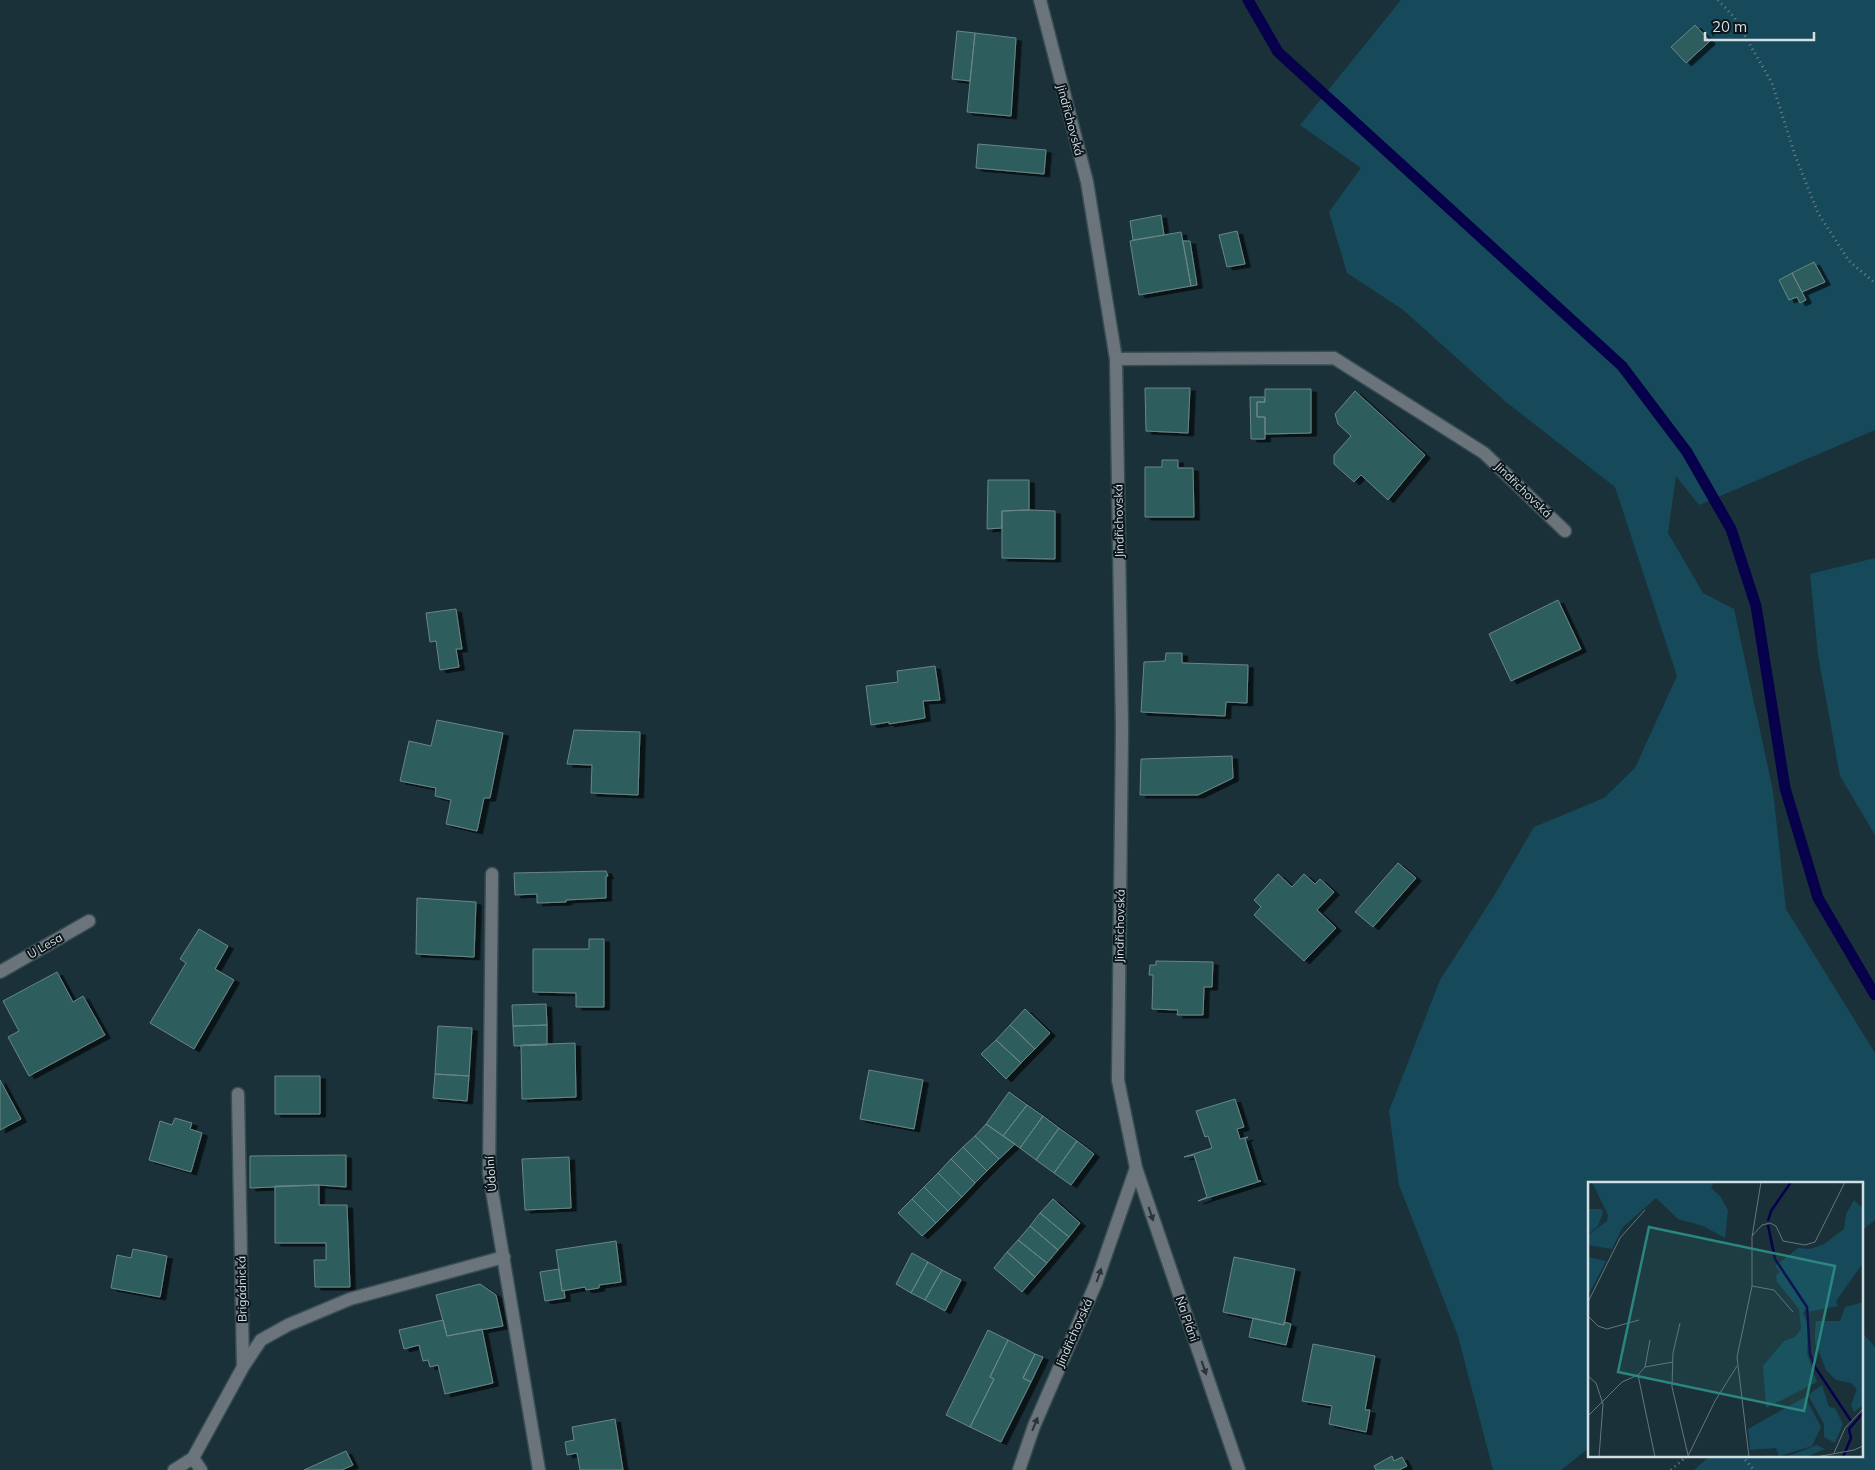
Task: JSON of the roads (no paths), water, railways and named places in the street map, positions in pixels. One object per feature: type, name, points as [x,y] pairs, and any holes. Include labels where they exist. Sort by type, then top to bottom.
[{"type":"street","name":"Jindřichovská","points":[[1019,1470],[1034,1426],[1096,1283],[1136,1168],[1118,1080],[1122,729],[1116,359],[1087,182],[1040,0]]},
{"type":"street","name":"Jindřichovská","points":[[1116,359],[1334,358],[1484,453],[1565,531]]},
{"type":"street","name":"Údolní","points":[[492,874],[489,1173],[539,1470]]},
{"type":"street","name":"U Lesa","points":[[0,972],[89,921]]},
{"type":"street","name":"Brigádnická","points":[[193,1458],[243,1367],[238,1094]]},
{"type":"street","name":"Na Pláni","points":[[1136,1168],[1239,1470]]},
{"type":"street","points":[[243,1367],[261,1340],[288,1325],[350,1299],[504,1257]]},
{"type":"street","points":[[174,1470],[193,1458],[201,1470]]},
{"type":"waterway","points":[[1248,0],[1278,52],[1622,366],[1687,452],[1731,529],[1756,606],[1785,788],[1818,898],[1875,995]]}]
